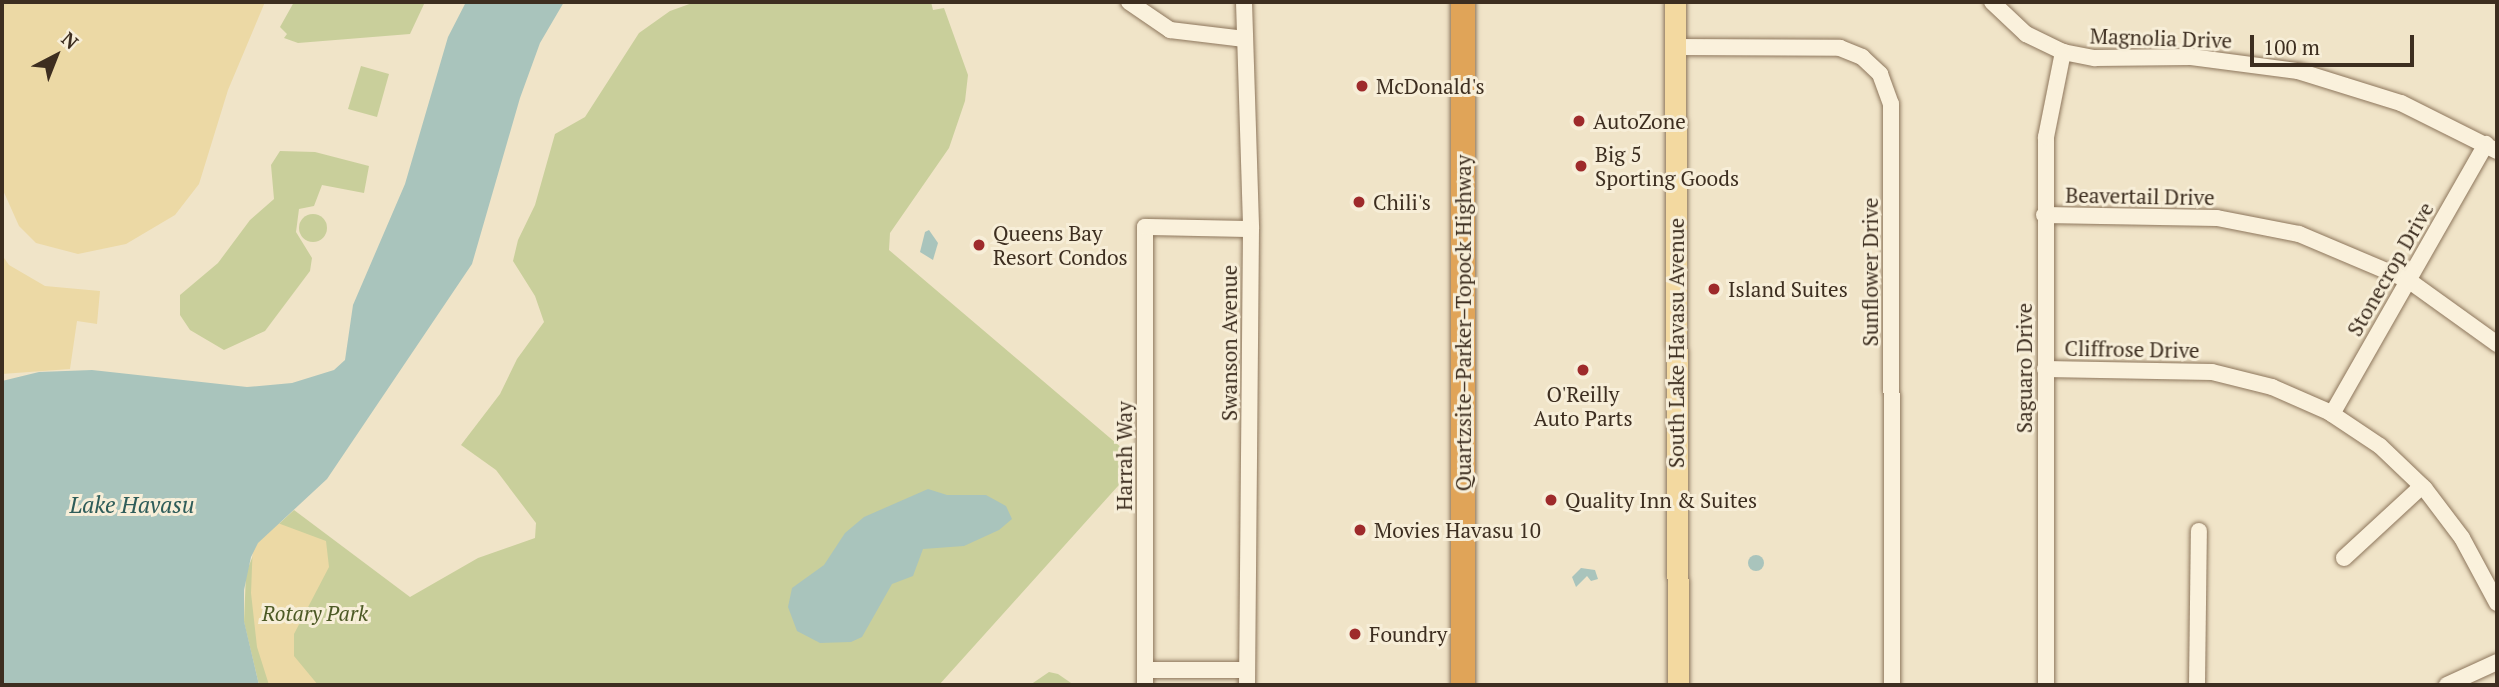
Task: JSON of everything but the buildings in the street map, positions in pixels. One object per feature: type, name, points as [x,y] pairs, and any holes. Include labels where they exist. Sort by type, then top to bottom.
[{"type":"highway","name":"Quartzsite–Parker–Topock Highway","points":[[1463,2],[1463,685]]},
{"type":"main road","name":"South Lake Havasu Avenue","points":[[1675,2],[1678,685]]},
{"type":"street","points":[[1129,2],[1170,30],[1244,39]]},
{"type":"street","name":"Swanson Avenue","points":[[1244,2],[1251,229],[1247,678]]},
{"type":"street","name":"Magnolia Drive","points":[[1992,2],[2026,34],[2063,51],[2095,58],[2191,57],[2298,71],[2401,103],[2491,148]]},
{"type":"street","name":"Sunflower Drive","points":[[1675,47],[1840,48],[1862,57],[1880,74],[1891,104],[1892,685]]},
{"type":"street","name":"Saguaro Drive","points":[[2046,685],[2046,137],[2063,51]]},
{"type":"street","name":"Stonecrop Drive","points":[[2332,414],[2408,280],[2491,148]]},
{"type":"street","name":"Beavertail Drive","points":[[2045,215],[2175,215],[2258,224],[2338,247],[2408,280],[2497,344]]},
{"type":"street","name":"Harrah Way","points":[[1145,678],[1145,227],[1251,229]]},
{"type":"street","name":"Cliffrose Drive","points":[[2045,369],[2212,372],[2272,387],[2332,414],[2380,446],[2423,486],[2462,538],[2497,603]]},
{"type":"street","points":[[2344,558],[2423,486]]},
{"type":"street","points":[[2197,685],[2199,531]]},
{"type":"street","points":[[2447,685],[2497,662]]},
{"type":"street","points":[[1145,678],[1247,678]]},
{"type":"green space","points":[[294,2],[425,2],[410,34],[298,43],[284,38],[287,34],[280,27]]},
{"type":"green space","name":"Rotary Park","points":[[695,2],[931,2],[933,10],[944,8],[968,75],[965,101],[949,148],[890,233],[889,250],[1123,449],[1127,476],[939,685],[259,685],[244,622],[246,573],[258,543],[294,510],[410,597],[478,558],[535,538],[536,523],[496,470],[461,445],[500,394],[517,359],[544,322],[535,296],[513,261],[518,240],[535,205],[555,134],[585,117],[639,33],[670,11]]},
{"type":"green space","points":[[361,66],[389,74],[377,117],[348,109]]},
{"type":"green space","points":[[280,151],[315,152],[369,166],[364,193],[322,185],[314,206],[299,209],[296,232],[312,258],[310,271],[265,331],[224,350],[190,330],[180,315],[180,295],[218,263],[250,220],[274,199],[271,165]]},
{"type":"green space","points":[[313,214],[323,218],[327,228],[323,238],[313,242],[303,238],[299,228],[303,218]]},
{"type":"green space","points":[[1049,672],[1058,674],[1074,685],[1030,685]]},
{"type":"sand","points":[[2,2],[265,2],[228,90],[199,184],[175,215],[126,244],[78,254],[36,243],[19,226],[2,188]]},
{"type":"sand","points":[[2,255],[9,265],[45,286],[100,291],[97,324],[77,321],[70,369],[2,374]]},
{"type":"sand","points":[[275,522],[326,541],[329,567],[294,634],[294,656],[318,685],[269,685],[257,647],[251,593],[253,541]]},
{"type":"water","name":"Lake Havasu","points":[[466,2],[564,2],[540,43],[520,98],[472,264],[327,479],[258,543],[251,557],[244,590],[244,621],[259,685],[2,685],[2,381],[39,372],[92,370],[247,387],[292,383],[334,370],[345,360],[353,305],[405,184],[448,37]]},
{"type":"water","points":[[929,230],[938,243],[933,260],[920,252],[925,232]]},
{"type":"water","points":[[928,489],[947,495],[986,495],[1006,506],[1012,519],[999,530],[964,546],[923,549],[913,576],[892,584],[862,637],[851,642],[820,643],[797,631],[788,607],[792,588],[824,565],[845,533],[864,517]]},
{"type":"water","points":[[1756,555],[1762,557],[1762,569],[1756,571],[1750,569],[1748,563],[1750,557]]},
{"type":"water","points":[[1581,568],[1595,570],[1598,579],[1591,581],[1587,576],[1576,587],[1572,577]]},
{"type":"place","name":"McDonald's","points":[[1362,86]]},
{"type":"place","name":"AutoZone","points":[[1579,121]]},
{"type":"place","name":"Big 5 Sporting Goods","points":[[1581,166]]},
{"type":"place","name":"Chili's","points":[[1359,202]]},
{"type":"place","name":"Queens Bay Resort Condos","points":[[979,245]]},
{"type":"place","name":"Island Suites","points":[[1714,289]]},
{"type":"place","name":"O'Reilly Auto Parts","points":[[1583,370]]},
{"type":"place","name":"Quality Inn & Suites","points":[[1551,500]]},
{"type":"place","name":"Movies Havasu 10","points":[[1360,530]]},
{"type":"place","name":"Foundry","points":[[1355,634]]}]
